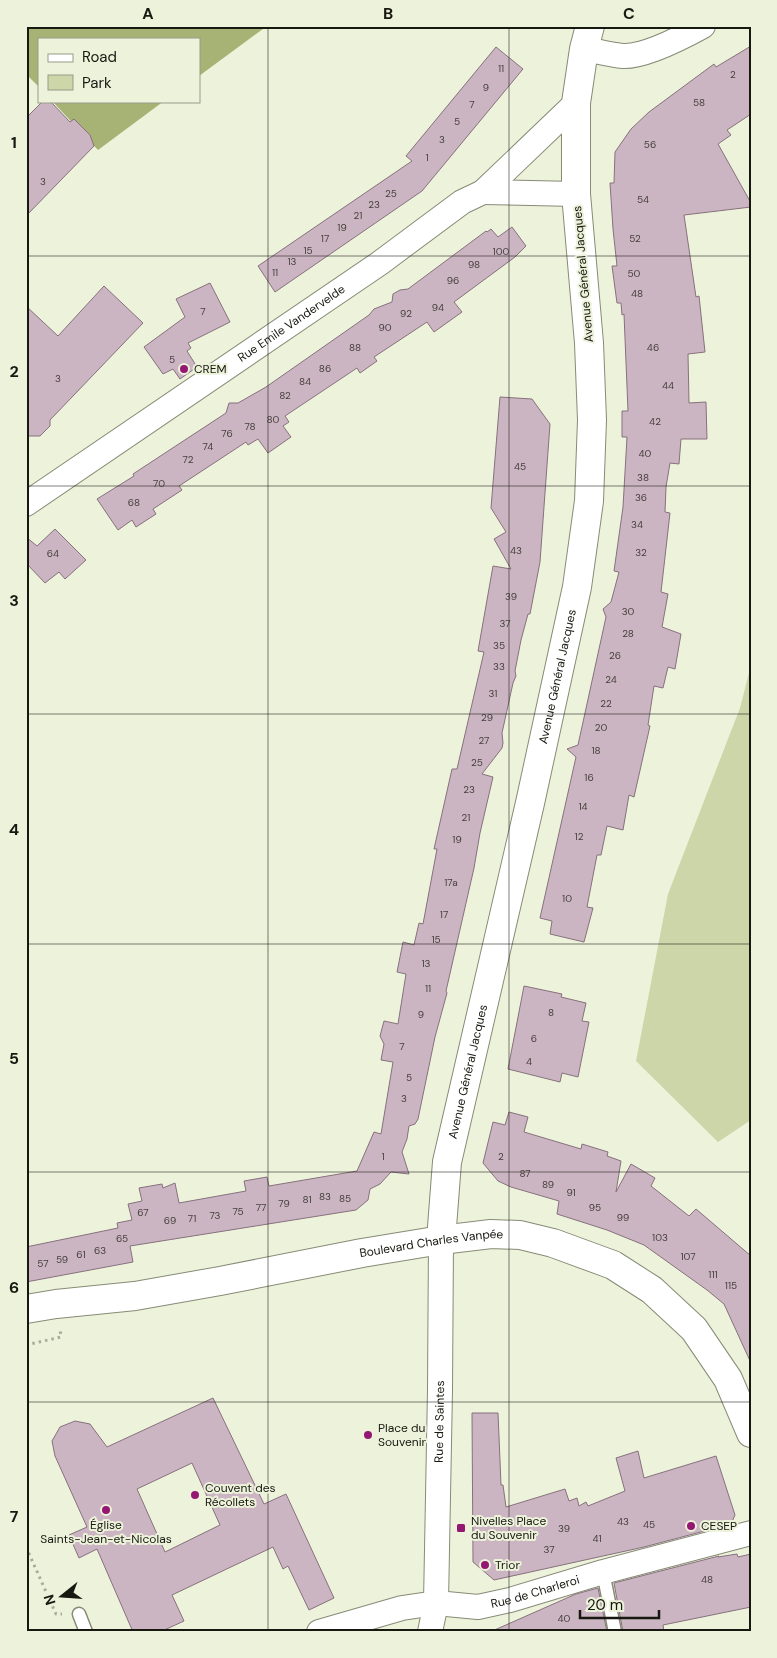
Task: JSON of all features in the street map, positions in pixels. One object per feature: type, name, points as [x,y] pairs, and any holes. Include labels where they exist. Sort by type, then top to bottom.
[{"type":"main road","name":"Avenue Général Jacques","points":[[441,1240],[447,1162],[530,803],[574,597],[589,501],[592,420],[589,343],[576,194],[576,102],[587,38]]},
{"type":"main road","name":"Boulevard Charles Vanpée","points":[[26,1309],[135,1296],[441,1240],[491,1234],[520,1235],[553,1243],[613,1265],[652,1290],[694,1329],[728,1379],[751,1433]]},
{"type":"street","points":[[587,38],[623,56],[641,53],[675,41],[703,26]]},
{"type":"street","name":"Rue Emile Vandervelde","points":[[26,504],[380,264],[462,202],[483,192],[576,102]]},
{"type":"street","name":"Rue Emile Vandervelde","points":[[483,192],[576,194]]},
{"type":"street","name":"Rue de Saintes","points":[[430,1632],[436,1603],[441,1240]]},
{"type":"street","name":"Rue de Charleroi","points":[[319,1632],[391,1610],[436,1603],[478,1607],[510,1600],[603,1572],[751,1533]]},
{"type":"lane","points":[[603,1572],[615,1632]]},
{"type":"lane","points":[[78,1614],[86,1632]]},
{"type":"path","points":[[26,1345],[61,1337]]},
{"type":"path","points":[[26,1546],[56,1614],[78,1614]]},
{"type":"green space","points":[[26,26],[267,26],[200,75],[200,38],[38,38],[38,86],[26,74]]},
{"type":"green space","points":[[53,102],[163,102],[98,150]]},
{"type":"green space","points":[[751,665],[751,1120],[718,1142],[636,1061],[668,894],[740,708]]},
{"type":"building","points":[[751,46],[751,114],[727,130],[731,135],[718,144],[751,203],[751,207],[684,215],[696,297],[699,296],[705,352],[688,354],[689,403],[706,402],[707,439],[681,439],[679,464],[670,463],[666,487],[665,512],[670,513],[661,592],[668,594],[662,627],[681,634],[675,669],[668,667],[663,688],[654,686],[648,725],[650,726],[634,797],[629,795],[623,830],[607,826],[601,855],[597,855],[587,907],[593,908],[584,942],[550,934],[552,921],[540,918],[576,757],[567,749],[578,745],[606,617],[603,609],[611,602],[619,572],[614,571],[623,507],[627,437],[622,437],[622,411],[628,411],[624,314],[622,315],[621,303],[617,303],[612,266],[617,266],[610,183],[614,183],[615,152],[631,129],[649,112],[714,64],[716,67]]},
{"type":"building","points":[[496,47],[523,69],[422,191],[275,292],[258,266],[412,161],[406,156]]},
{"type":"building","points":[[42,102],[51,102],[70,122],[74,119],[90,135],[94,146],[26,216],[26,118]]},
{"type":"building","points":[[512,227],[526,246],[515,257],[454,302],[462,312],[434,332],[427,322],[374,357],[377,361],[360,373],[357,368],[285,416],[289,422],[283,426],[291,437],[268,453],[258,439],[248,445],[246,442],[179,486],[182,490],[153,509],[156,514],[136,527],[132,520],[118,530],[97,499],[226,413],[229,403],[238,403],[266,387],[369,315],[374,309],[392,302],[393,294],[400,290],[408,289],[486,231],[491,229],[498,237]]},
{"type":"building","points":[[210,283],[230,322],[188,343],[191,348],[187,351],[197,367],[180,379],[173,369],[163,374],[144,347],[185,317],[176,299]]},
{"type":"building","points":[[104,286],[143,323],[50,420],[50,426],[40,436],[26,436],[26,306],[58,336]]},
{"type":"building","points":[[500,397],[532,399],[550,424],[540,562],[530,614],[528,614],[521,640],[515,671],[516,676],[502,733],[502,748],[482,774],[493,777],[418,1119],[415,1124],[409,1126],[402,1152],[409,1174],[391,1172],[380,1184],[370,1189],[368,1200],[356,1210],[130,1246],[133,1262],[26,1282],[26,1247],[118,1228],[117,1223],[132,1220],[128,1204],[142,1201],[139,1188],[162,1184],[163,1188],[175,1183],[179,1203],[246,1191],[244,1181],[267,1177],[269,1186],[357,1171],[374,1132],[381,1134],[393,1062],[381,1060],[384,1044],[380,1036],[384,1021],[398,1024],[406,974],[397,972],[403,942],[414,945],[419,923],[423,924],[437,849],[434,849],[452,769],[457,769],[484,652],[478,651],[493,566],[511,569],[494,539],[506,532],[491,508]]},
{"type":"building","points":[[55,529],[86,560],[65,579],[59,572],[45,583],[26,563],[26,537],[37,546]]},
{"type":"building","points":[[524,986],[562,994],[561,997],[586,1003],[582,1021],[589,1022],[578,1077],[562,1073],[560,1082],[508,1069]]},
{"type":"building","points":[[509,1112],[528,1117],[524,1132],[581,1149],[582,1144],[608,1152],[607,1156],[621,1161],[616,1192],[631,1164],[655,1178],[651,1186],[689,1216],[696,1209],[751,1256],[751,1363],[724,1304],[707,1290],[644,1245],[607,1230],[557,1214],[559,1201],[511,1187],[498,1181],[483,1163],[493,1122],[505,1125]]},
{"type":"building","name":"Couvent des Récollets","points":[[213,1398],[264,1504],[286,1494],[334,1598],[309,1610],[288,1566],[283,1569],[273,1547],[172,1595],[184,1621],[160,1632],[133,1632],[97,1549],[79,1558],[69,1535],[87,1527],[55,1456],[52,1441],[60,1427],[75,1421],[90,1424],[107,1447]],"holes":[[[192,1463],[220,1525],[165,1552],[137,1489]]]},
{"type":"building","points":[[472,1413],[498,1413],[501,1485],[503,1485],[506,1507],[565,1489],[569,1501],[577,1498],[579,1506],[586,1502],[588,1506],[625,1491],[616,1458],[638,1451],[644,1478],[716,1456],[735,1515],[731,1524],[644,1547],[494,1580],[473,1562]]},
{"type":"building","points":[[737,1554],[738,1557],[751,1554],[751,1607],[663,1625],[664,1632],[623,1632],[614,1583],[719,1556]]},
{"type":"building","points":[[598,1588],[607,1632],[490,1632],[576,1594]]},
{"type":"place","name":"CREM","points":[[184,369]]},
{"type":"place","name":"Place du Souvenir","points":[[368,1435]]},
{"type":"place","name":"Couvent des Récollets","points":[[195,1495]]},
{"type":"place","name":"Église Saints-Jean-et-Nicolas","points":[[106,1510]]},
{"type":"place","name":"CESEP","points":[[691,1526]]},
{"type":"place","name":"Nivelles Place du Souvenir","points":[[461,1528]]},
{"type":"place","name":"Trior","points":[[485,1565]]}]
